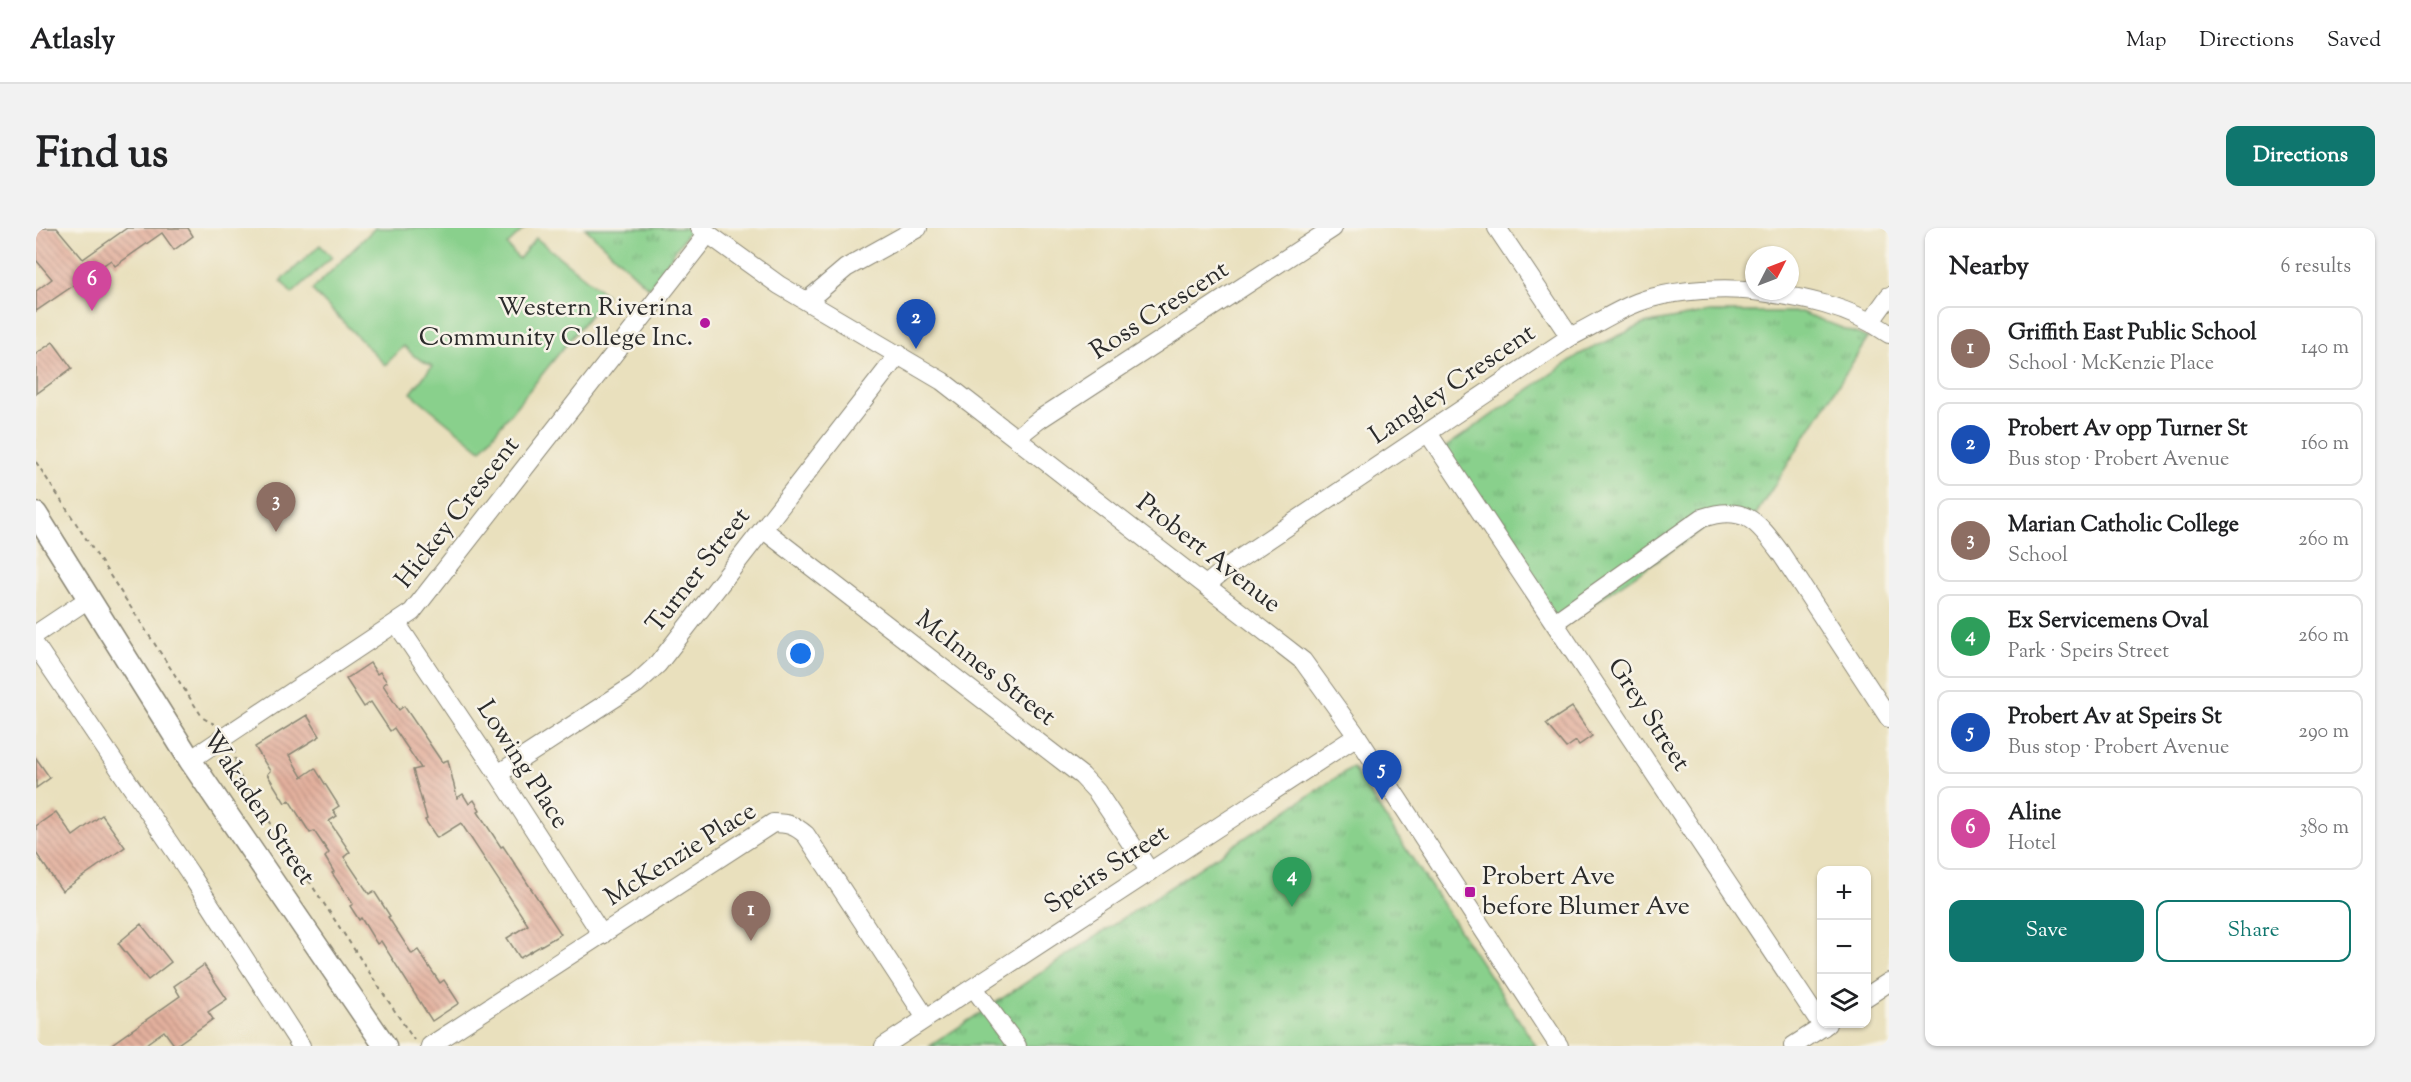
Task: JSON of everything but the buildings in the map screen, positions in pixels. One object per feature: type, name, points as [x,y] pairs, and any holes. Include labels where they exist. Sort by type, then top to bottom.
[{"type":"main road","name":"Wakaden Street","points":[[36,514],[190,760],[385,1046]]},
{"type":"street","points":[[807,301],[846,268],[918,228]]},
{"type":"street","name":"Ross Crescent","points":[[1016,438],[1040,419],[1333,228]]},
{"type":"street","points":[[1497,228],[1570,337]]},
{"type":"street","name":"Probert Avenue","points":[[704,231],[779,285],[942,381],[1303,661],[1357,736],[1559,1046]]},
{"type":"street","name":"Hickey Crescent","points":[[190,760],[412,612],[704,231]]},
{"type":"street","name":"Langley Crescent","points":[[1206,585],[1233,563],[1570,337],[1617,312],[1651,298],[1716,291],[1745,291]]},
{"type":"street","points":[[1871,321],[1889,296]]},
{"type":"street","name":"Langley Crescent","points":[[1799,297],[1871,321],[1889,334]]},
{"type":"street","name":"Turner Street","points":[[498,774],[636,684],[651,670],[764,530],[899,354]]},
{"type":"street","name":"Grey Street","points":[[1428,433],[1817,1013]]},
{"type":"street","points":[[1555,622],[1702,518],[1728,512],[1744,515],[1753,519],[1763,529],[1780,552],[1889,718]]},
{"type":"street","name":"McInnes Street","points":[[764,530],[1082,776],[1097,792],[1150,872]]},
{"type":"street","points":[[36,634],[90,598]]},
{"type":"street","name":"Lowing Place","points":[[397,624],[602,935]]},
{"type":"street","points":[[36,646],[189,872],[301,1046]]},
{"type":"street","name":"Speirs Street","points":[[884,1046],[1357,736]]},
{"type":"street","name":"McKenzie Place","points":[[430,1046],[773,824],[786,823],[796,826],[806,835],[926,1018]]},
{"type":"street","points":[[1871,995],[1889,982]]},
{"type":"street","points":[[974,988],[1017,1046]]},
{"type":"street","points":[[1793,1046],[1820,1028]]},
{"type":"green space","points":[[375,228],[525,228],[507,245],[519,259],[536,238],[606,295],[481,450],[411,393],[432,366],[414,356],[404,346],[385,365],[312,290]]},
{"type":"green space","points":[[585,228],[685,228],[689,231],[649,288]]},
{"type":"green space","points":[[320,245],[332,257],[292,294],[281,281]]},
{"type":"green space","points":[[1709,312],[1801,312],[1868,338],[1753,519],[1717,520],[1558,627],[1443,449],[1580,354],[1644,324]]},
{"type":"green space","points":[[1352,767],[1536,1046],[930,1046]]},
{"type":"place","name":"Aline","points":[[92,311]]},
{"type":"place","name":"Western Riverina Community College Inc.","points":[[705,323]]},
{"type":"place","name":"Probert Av opp Turner St","points":[[916,349]]},
{"type":"place","name":"Marian Catholic College","points":[[276,532]]},
{"type":"place","name":"Probert Av at Speirs St","points":[[1382,800]]},
{"type":"place","name":"Probert Ave before Blumer Ave","points":[[1470,892]]},
{"type":"place","name":"Ex Servicemens Oval","points":[[1292,907]]},
{"type":"place","name":"Griffith East Public School","points":[[751,941]]}]
